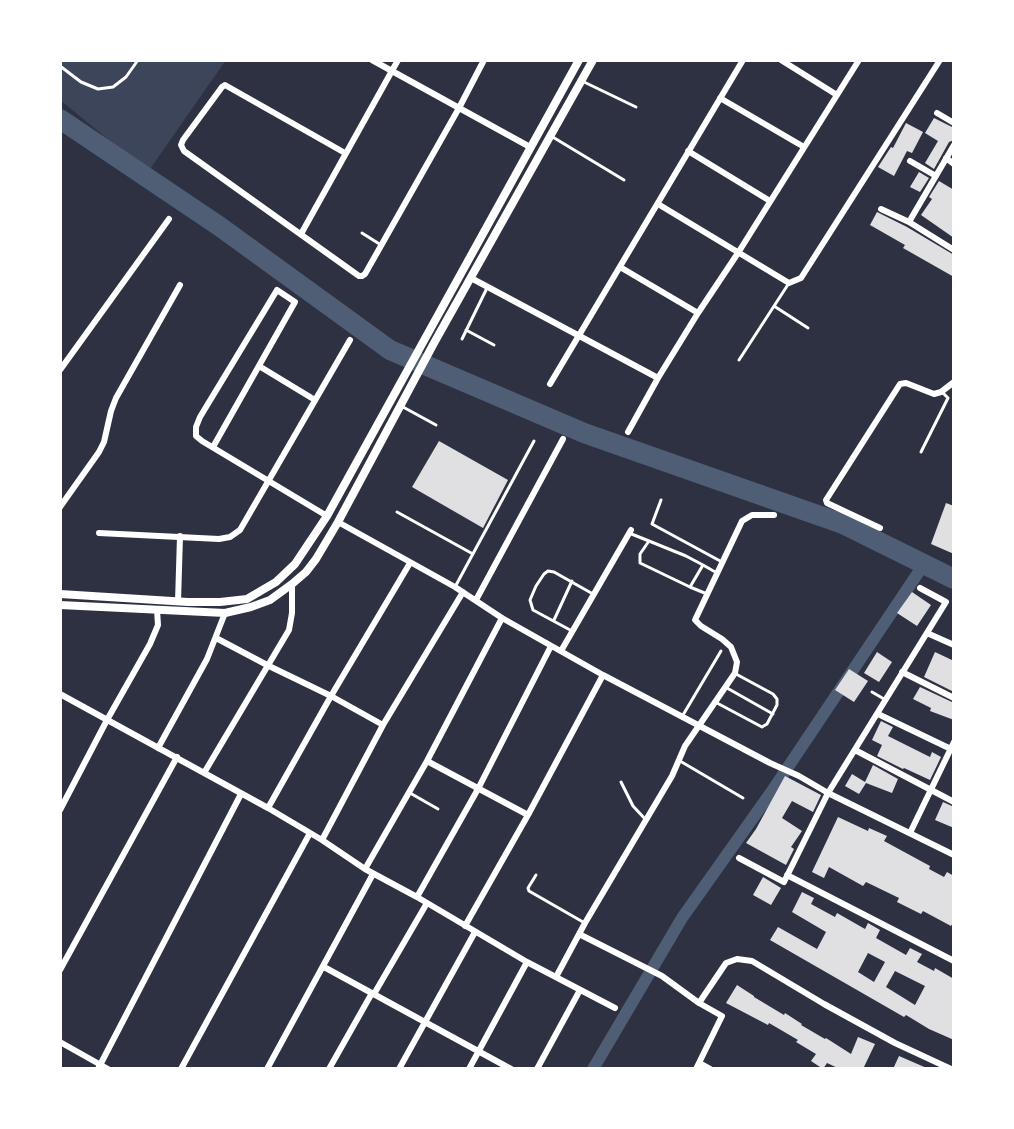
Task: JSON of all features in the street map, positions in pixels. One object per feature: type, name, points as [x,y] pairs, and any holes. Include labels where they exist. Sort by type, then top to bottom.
[{"type":"main road","points":[[60,594],[178,602],[220,602],[247,598],[257,593],[276,582],[295,564],[327,516],[579,60]]},
{"type":"main road","points":[[60,604],[225,613],[270,600],[292,585],[316,559],[338,522],[434,343],[592,60]]},
{"type":"main road","points":[[327,516],[338,522]]},
{"type":"street","points":[[372,60],[530,147]]},
{"type":"street","points":[[301,234],[398,60]]},
{"type":"street","points":[[345,153],[225,85],[181,145],[184,151],[358,276],[365,274],[484,60]]},
{"type":"street","points":[[550,384],[743,60]]},
{"type":"street","points":[[781,60],[837,95]]},
{"type":"street","points":[[628,432],[698,313],[859,60]]},
{"type":"street","points":[[658,204],[789,283],[801,278],[940,60]]},
{"type":"street","points":[[720,98],[804,147]]},
{"type":"street","points":[[937,113],[954,123]]},
{"type":"street","points":[[909,222],[954,146]]},
{"type":"street","points":[[688,151],[770,201]]},
{"type":"street","points":[[946,158],[954,164]]},
{"type":"street","points":[[910,160],[936,176]]},
{"type":"street","points":[[881,209],[909,222],[954,250]]},
{"type":"street","points":[[60,370],[168,219]]},
{"type":"street","points":[[620,267],[698,313]]},
{"type":"street","points":[[471,278],[658,378]]},
{"type":"street","points":[[60,507],[99,452],[116,398],[180,285]]},
{"type":"street","points":[[213,447],[295,302],[277,290],[200,417],[196,427],[196,436],[213,447],[268,481],[327,516]]},
{"type":"street","points":[[99,533],[219,539],[230,537],[240,530],[350,340]]},
{"type":"street","points":[[259,366],[315,400]]},
{"type":"street","points":[[880,528],[827,503],[826,500],[902,383],[934,394],[941,392],[954,382]]},
{"type":"street","points":[[476,600],[563,439]]},
{"type":"street","points":[[556,977],[585,923],[672,776],[678,760],[735,673],[737,662],[731,647],[695,622],[742,521],[752,514],[774,514]]},
{"type":"street","points":[[338,522],[455,587],[502,618],[603,675],[828,793],[954,855]]},
{"type":"street","points":[[561,651],[630,532]]},
{"type":"street","points":[[178,602],[180,536]]},
{"type":"street","points":[[268,808],[410,563]]},
{"type":"street","points":[[204,773],[289,630],[292,613],[292,585]]},
{"type":"street","points":[[739,858],[784,882],[828,793],[946,602],[920,588]]},
{"type":"street","points":[[322,840],[383,725],[463,592]]},
{"type":"street","points":[[60,810],[150,644],[158,625],[157,610]]},
{"type":"street","points":[[158,748],[207,659],[225,613]]},
{"type":"street","points":[[365,869],[427,761],[502,618]]},
{"type":"street","points":[[927,633],[954,645]]},
{"type":"street","points":[[216,638],[383,725]]},
{"type":"street","points":[[417,897],[478,789],[551,646]]},
{"type":"street","points":[[902,672],[954,698]]},
{"type":"street","points":[[465,926],[603,675]]},
{"type":"street","points":[[60,694],[268,808],[373,874],[417,897],[527,962],[615,1008]]},
{"type":"street","points":[[878,714],[953,747],[910,833]]},
{"type":"street","points":[[855,750],[954,802]]},
{"type":"street","points":[[60,970],[177,757]]},
{"type":"street","points":[[427,761],[528,815]]},
{"type":"street","points":[[99,1067],[241,794]]},
{"type":"street","points":[[181,1069],[310,833]]},
{"type":"street","points":[[267,1069],[373,874]]},
{"type":"street","points":[[787,875],[954,961]]},
{"type":"street","points":[[329,1069],[427,903]]},
{"type":"street","points":[[399,1069],[475,932]]},
{"type":"street","points":[[579,934],[662,976],[699,1003],[722,1016],[698,1066],[710,1069]]},
{"type":"street","points":[[699,1003],[726,963],[737,959],[752,961],[895,1043],[951,1069]]},
{"type":"street","points":[[469,1069],[527,962]]},
{"type":"street","points":[[324,967],[512,1069]]},
{"type":"street","points":[[537,1069],[580,990]]},
{"type":"street","points":[[60,1042],[99,1067],[108,1069]]},
{"type":"lane","points":[[60,66],[81,82],[98,89],[113,87],[126,77],[138,60]]},
{"type":"lane","points":[[582,80],[636,107]]},
{"type":"lane","points":[[550,136],[624,180]]},
{"type":"lane","points":[[362,233],[381,245]]},
{"type":"lane","points":[[739,360],[789,283]]},
{"type":"lane","points":[[462,339],[488,287]]},
{"type":"lane","points":[[774,306],[808,328]]},
{"type":"lane","points":[[466,330],[494,345]]},
{"type":"lane","points":[[921,452],[948,398],[941,392]]},
{"type":"lane","points":[[401,406],[436,425]]},
{"type":"lane","points":[[455,587],[534,441]]},
{"type":"lane","points":[[661,500],[652,524],[723,563]]},
{"type":"lane","points":[[397,512],[473,554]]},
{"type":"lane","points":[[630,532],[718,573]]},
{"type":"lane","points":[[649,541],[640,554],[640,563],[708,594]]},
{"type":"lane","points":[[690,587],[703,565]]},
{"type":"lane","points":[[574,632],[533,610],[530,600],[536,586],[548,571],[595,594]]},
{"type":"lane","points":[[554,620],[572,581]]},
{"type":"lane","points":[[682,717],[721,651]]},
{"type":"lane","points":[[715,702],[762,727],[767,724],[778,702],[775,696],[735,673]]},
{"type":"lane","points":[[725,687],[773,714]]},
{"type":"lane","points":[[872,692],[886,699]]},
{"type":"lane","points":[[678,760],[743,798]]},
{"type":"lane","points":[[621,782],[633,806],[646,820]]},
{"type":"lane","points":[[409,792],[438,809]]},
{"type":"lane","points":[[536,875],[528,888],[529,891],[585,923]]},
{"type":"shaded area","points":[[60,60],[226,60],[148,172],[60,100]]},
{"type":"building","points":[[934,118],[954,128],[954,140],[949,142],[934,169],[925,163],[938,141],[925,133]]},
{"type":"building","points":[[906,123],[923,132],[912,153],[907,151],[894,176],[878,167],[891,147],[893,148]]},
{"type":"building","points":[[919,172],[929,178],[920,192],[910,187]]},
{"type":"building","points":[[939,181],[954,190],[954,238],[921,215],[932,199],[929,197]]},
{"type":"building","points":[[877,212],[954,255],[954,277],[903,248],[905,245],[870,225]]},
{"type":"building","points":[[439,441],[508,480],[483,528],[412,487]]},
{"type":"building","points":[[946,503],[954,506],[954,554],[931,544]]},
{"type":"building","points":[[912,592],[931,605],[917,626],[897,613]]},
{"type":"building","points":[[877,652],[892,662],[879,682],[864,673]]},
{"type":"building","points":[[935,652],[954,661],[954,692],[924,677]]},
{"type":"building","points":[[849,669],[868,681],[854,702],[835,690]]},
{"type":"building","points":[[920,687],[954,703],[954,720],[930,711],[931,708],[913,699]]},
{"type":"building","points":[[881,721],[893,727],[888,736],[930,757],[932,752],[941,757],[930,780],[877,756],[882,745],[872,740]]},
{"type":"building","points":[[873,765],[898,779],[892,793],[866,783],[859,794],[845,786],[852,774],[865,782]]},
{"type":"building","points":[[785,776],[821,795],[813,812],[792,801],[782,818],[802,831],[791,847],[794,849],[786,865],[746,843]]},
{"type":"building","points":[[943,802],[954,807],[954,828],[935,820]]},
{"type":"building","points":[[838,817],[868,831],[869,828],[887,836],[884,841],[930,866],[929,869],[944,877],[947,872],[954,876],[954,921],[951,926],[923,911],[921,914],[897,902],[899,898],[866,882],[863,886],[829,867],[824,878],[812,872]]},
{"type":"building","points":[[763,877],[781,888],[771,905],[753,895]]},
{"type":"building","points":[[802,892],[814,898],[811,904],[835,917],[837,913],[865,929],[868,923],[880,930],[876,938],[906,955],[910,948],[922,954],[917,962],[934,971],[935,968],[954,979],[954,1040],[906,1015],[904,1017],[770,940],[778,927],[817,949],[826,932],[792,912]],"holes":[[[868,953],[885,962],[874,982],[858,972]],[[895,971],[925,986],[915,1005],[886,987]]]},
{"type":"building","points":[[737,985],[851,1054],[858,1037],[875,1044],[863,1069],[840,1069],[827,1063],[823,1069],[811,1061],[816,1054],[796,1042],[798,1040],[769,1023],[768,1025],[726,1003]]},
{"type":"building","points":[[899,1056],[929,1069],[893,1069]]},
{"type":"waterway","points":[[60,119],[219,226],[390,350],[584,433],[843,524],[954,579]]},
{"type":"waterway","points":[[593,1069],[682,918],[772,791],[924,564]]}]
